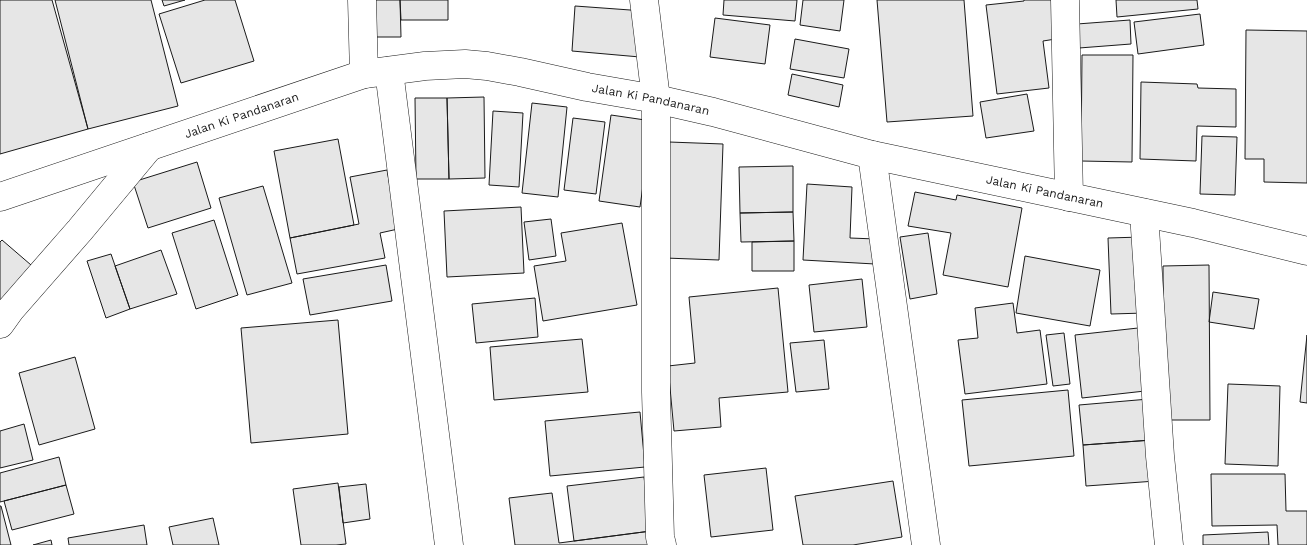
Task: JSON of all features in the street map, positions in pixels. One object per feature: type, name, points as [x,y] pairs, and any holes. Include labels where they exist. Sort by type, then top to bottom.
[{"type":"street","points":[[362,0],[376,72],[449,545]]},
{"type":"street","points":[[644,0],[656,99],[656,392],[660,537],[662,545]]},
{"type":"street","points":[[1065,0],[1069,198]]},
{"type":"street","name":"Jalan Ki Pandanaran","points":[[0,196],[271,104],[376,72],[425,66],[465,64],[487,66],[656,99],[713,112],[872,155],[1069,198],[1144,212],[1307,251]]},
{"type":"street","points":[[0,324],[149,147]]},
{"type":"street","points":[[872,155],[926,545]]},
{"type":"street","points":[[1144,212],[1160,456],[1169,545]]},
{"type":"building","points":[[0,0],[52,0],[88,129],[0,154]]},
{"type":"building","points":[[55,0],[151,0],[178,106],[88,129]]},
{"type":"building","points":[[162,0],[185,0],[164,6]]},
{"type":"building","points":[[205,0],[235,0],[254,61],[181,83],[159,14]]},
{"type":"building","points":[[368,0],[400,0],[401,37],[368,37]]},
{"type":"building","points":[[400,0],[448,0],[448,20],[401,20]]},
{"type":"building","points":[[724,0],[797,0],[795,21],[723,15]]},
{"type":"building","points":[[803,0],[844,0],[840,31],[800,25]]},
{"type":"building","points":[[877,0],[964,0],[973,116],[887,122]]},
{"type":"building","points":[[1024,0],[1057,0],[1062,38],[1043,41],[1049,88],[997,94],[986,5]]},
{"type":"building","points":[[1116,0],[1197,0],[1198,9],[1117,17]]},
{"type":"building","points":[[575,6],[644,11],[640,57],[572,51]]},
{"type":"building","points":[[1200,14],[1204,45],[1138,54],[1134,22]]},
{"type":"building","points":[[715,18],[770,25],[765,64],[710,57]]},
{"type":"building","points":[[1130,20],[1131,44],[1079,48],[1077,24]]},
{"type":"building","points":[[1246,30],[1307,31],[1307,183],[1264,182],[1264,159],[1245,159]]},
{"type":"building","points":[[795,39],[849,49],[844,78],[790,69]]},
{"type":"building","points":[[1082,55],[1133,55],[1132,162],[1081,161]]},
{"type":"building","points":[[792,74],[843,85],[839,107],[788,95]]},
{"type":"building","points":[[1141,82],[1197,84],[1198,88],[1236,89],[1236,127],[1197,126],[1196,161],[1140,159]]},
{"type":"building","points":[[1027,94],[1034,131],[986,138],[980,102]]},
{"type":"building","points":[[484,97],[485,178],[449,179],[447,98]]},
{"type":"building","points":[[415,98],[447,98],[449,179],[416,179]]},
{"type":"building","points":[[532,103],[567,107],[558,197],[522,193]]},
{"type":"building","points":[[493,111],[523,113],[519,187],[489,185]]},
{"type":"building","points":[[611,115],[652,121],[640,207],[599,201]]},
{"type":"building","points":[[573,118],[605,122],[596,194],[564,190]]},
{"type":"building","points":[[1202,136],[1237,137],[1235,195],[1200,194]]},
{"type":"building","points":[[338,139],[354,225],[290,238],[274,151]]},
{"type":"building","points":[[669,142],[723,144],[719,260],[665,258]]},
{"type":"building","points":[[197,162],[211,208],[148,228],[133,182]]},
{"type":"building","points":[[793,166],[793,212],[740,213],[739,167]]},
{"type":"building","points":[[387,170],[398,229],[380,233],[385,258],[297,274],[290,238],[359,224],[350,177]]},
{"type":"building","points":[[807,184],[852,187],[850,238],[876,239],[875,264],[803,260]]},
{"type":"building","points":[[263,186],[292,283],[247,295],[219,198]]},
{"type":"building","points":[[915,192],[956,200],[957,195],[1022,208],[1008,287],[943,275],[951,233],[908,226]]},
{"type":"building","points":[[521,207],[524,273],[447,277],[444,211]]},
{"type":"building","points":[[793,212],[794,241],[741,242],[740,213]]},
{"type":"building","points":[[551,219],[556,256],[529,260],[524,222]]},
{"type":"building","points":[[214,220],[238,295],[196,309],[172,233]]},
{"type":"building","points":[[622,223],[637,305],[543,321],[534,266],[566,261],[561,233]]},
{"type":"building","points":[[928,233],[937,294],[910,299],[900,237]]},
{"type":"building","points":[[1142,237],[1145,313],[1111,314],[1108,238]]},
{"type":"building","points":[[2,240],[38,271],[0,316],[0,242]]},
{"type":"building","points":[[794,241],[794,271],[752,271],[752,242]]},
{"type":"building","points":[[161,250],[177,294],[130,309],[115,266]]},
{"type":"building","points":[[111,254],[130,309],[106,318],[87,261]]},
{"type":"building","points":[[1025,256],[1100,270],[1090,326],[1016,313]]},
{"type":"building","points":[[386,265],[392,301],[310,315],[303,279]]},
{"type":"building","points":[[1209,265],[1210,420],[1164,420],[1163,266]]},
{"type":"building","points":[[862,279],[867,327],[814,332],[809,285]]},
{"type":"building","points":[[778,288],[788,392],[719,398],[721,427],[674,431],[668,366],[695,363],[689,297]]},
{"type":"building","points":[[1213,292],[1259,299],[1254,329],[1209,322]]},
{"type":"building","points":[[535,298],[538,337],[476,343],[472,304]]},
{"type":"building","points":[[1013,303],[1017,333],[1040,330],[1047,384],[965,394],[958,340],[978,338],[975,308]]},
{"type":"building","points":[[338,320],[348,434],[251,443],[241,328]]},
{"type":"building","points":[[1138,328],[1145,391],[1082,398],[1075,335]]},
{"type":"building","points":[[1064,333],[1070,384],[1053,386],[1046,335]]},
{"type":"building","points":[[1307,335],[1307,403],[1300,402]]},
{"type":"building","points":[[582,339],[588,392],[494,400],[490,347]]},
{"type":"building","points":[[824,340],[829,389],[796,392],[790,343]]},
{"type":"building","points":[[75,357],[95,429],[39,445],[19,373]]},
{"type":"building","points":[[1228,384],[1280,386],[1278,466],[1225,464]]},
{"type":"building","points":[[1068,390],[1074,456],[969,466],[962,400]]},
{"type":"building","points":[[1149,399],[1152,440],[1083,445],[1079,405]]},
{"type":"building","points":[[640,412],[645,467],[550,476],[545,421]]},
{"type":"building","points":[[24,424],[33,460],[0,468],[0,431]]},
{"type":"building","points":[[1152,440],[1156,481],[1086,486],[1083,445]]},
{"type":"building","points":[[59,457],[66,485],[0,502],[0,473]]},
{"type":"building","points":[[766,468],[773,530],[711,537],[704,475]]},
{"type":"building","points":[[1211,474],[1285,474],[1286,511],[1307,511],[1307,545],[1278,545],[1277,525],[1212,526]]},
{"type":"building","points":[[644,477],[651,531],[574,541],[567,486]]},
{"type":"building","points":[[893,481],[902,537],[853,545],[803,545],[795,496]]},
{"type":"building","points":[[338,483],[346,544],[301,545],[293,489]]},
{"type":"building","points":[[366,484],[370,519],[343,523],[339,487]]},
{"type":"building","points":[[66,485],[74,514],[12,530],[4,501]]},
{"type":"building","points":[[552,493],[559,543],[651,531],[653,545],[515,545],[509,498]]},
{"type":"building","points":[[1,506],[11,545],[0,545]]},
{"type":"building","points":[[213,518],[219,545],[173,545],[169,527]]},
{"type":"building","points":[[144,525],[147,545],[69,545],[68,538]]},
{"type":"building","points":[[1268,532],[1269,545],[1203,545],[1203,535]]},
{"type":"building","points":[[51,540],[52,545],[33,545]]}]
